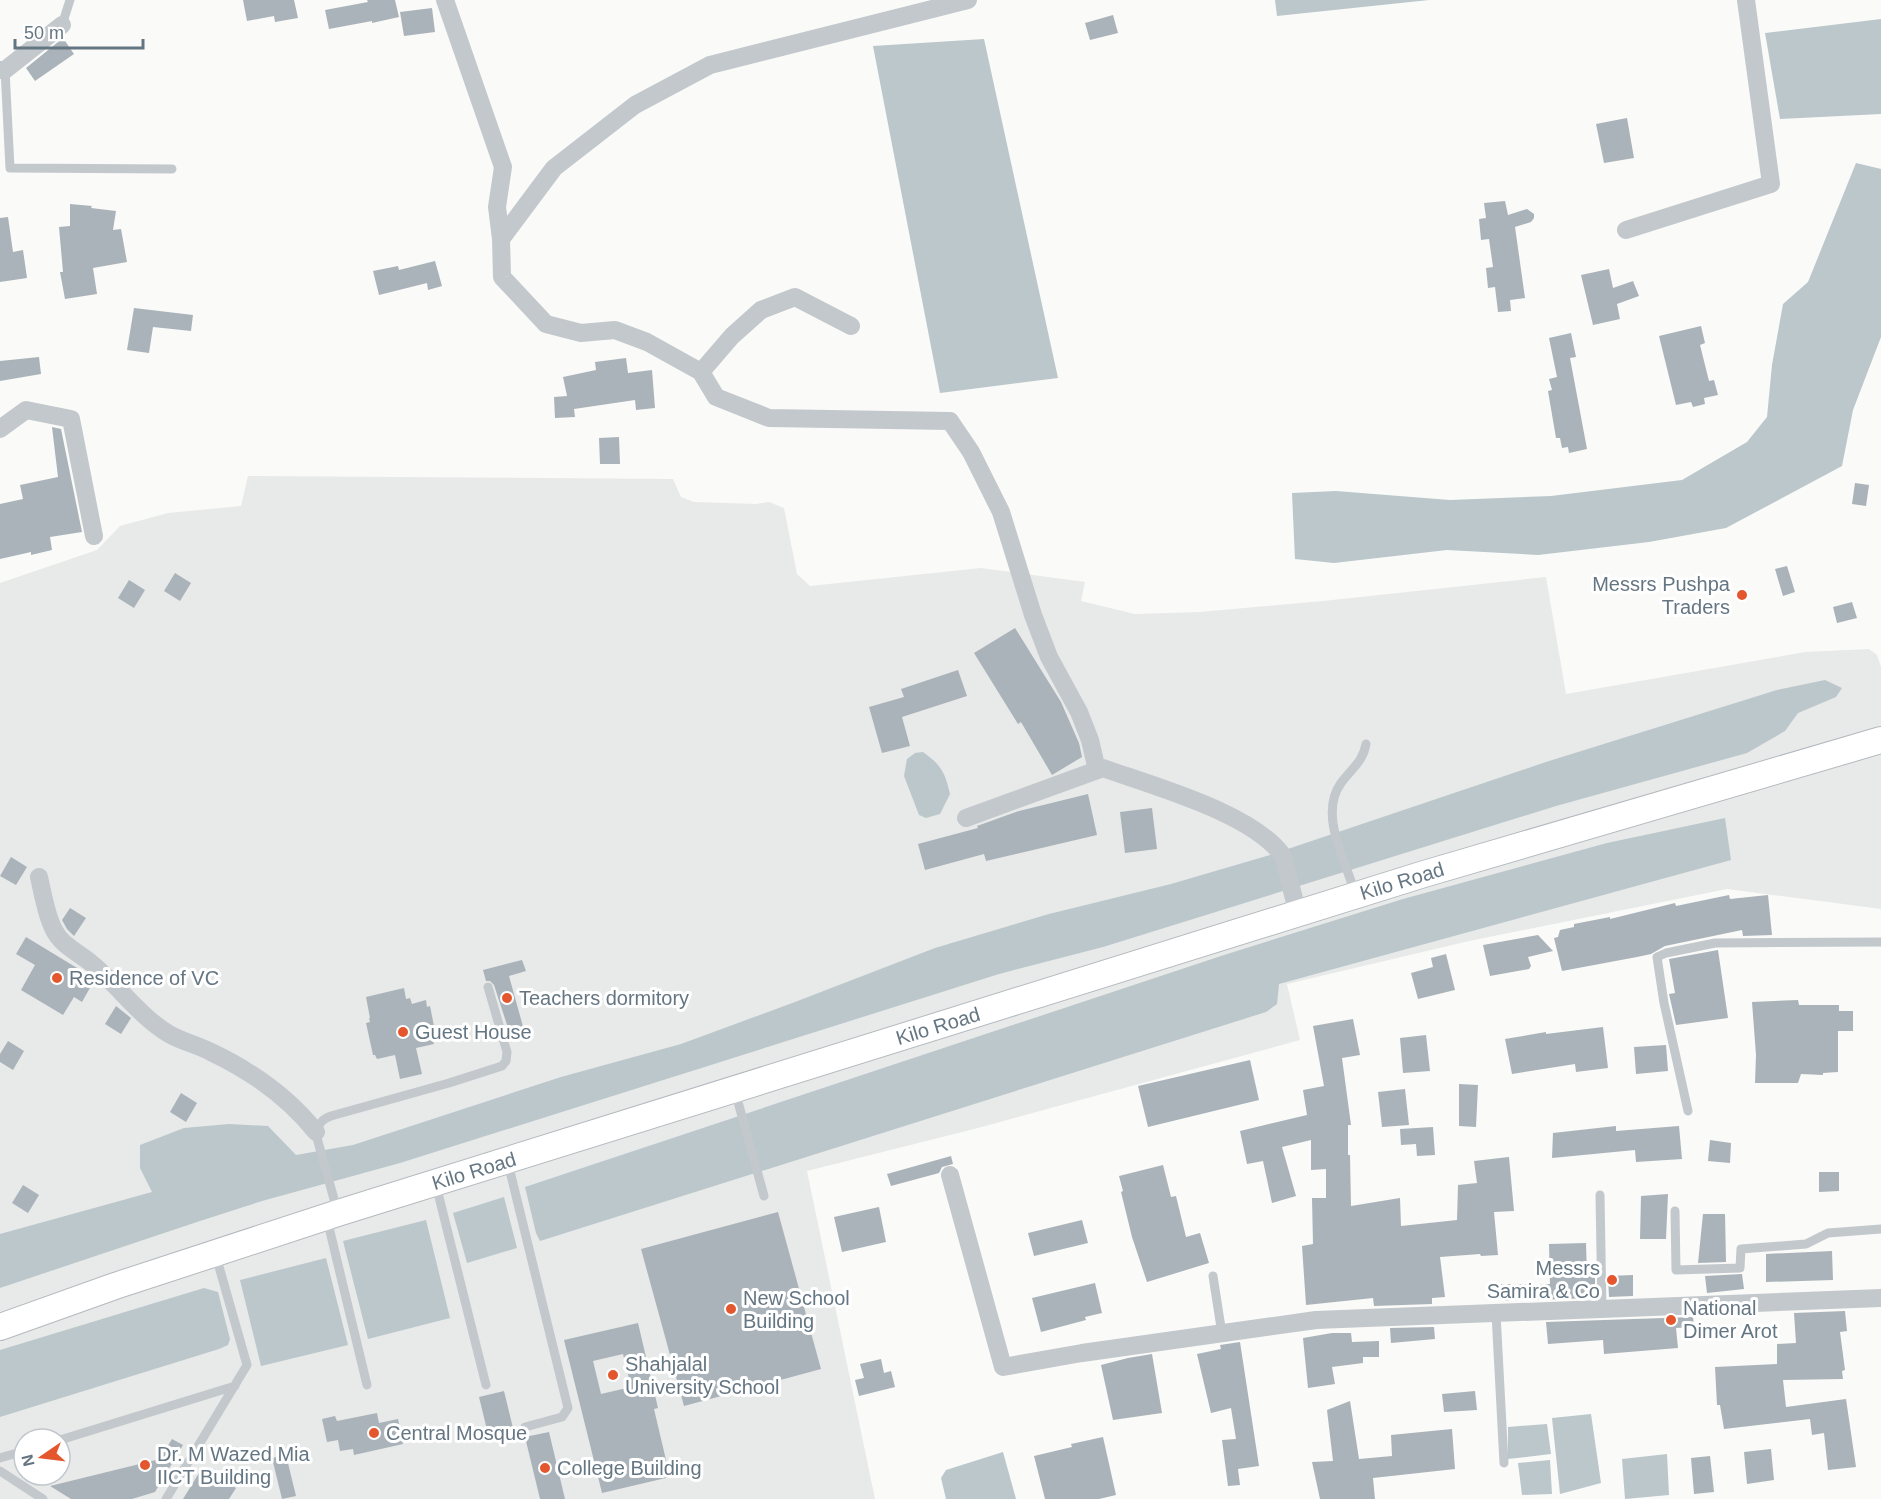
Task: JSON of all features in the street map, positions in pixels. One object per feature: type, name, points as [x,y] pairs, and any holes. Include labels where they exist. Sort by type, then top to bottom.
[{"type":"street","points":[[445,0],[503,167],[496,207],[501,239],[502,277],[546,324],[581,333],[615,330],[647,342],[701,372],[716,397],[769,418],[950,422],[971,452],[1001,512],[1032,615],[1049,657],[1079,712],[1098,770]]},
{"type":"street","points":[[501,239],[554,168],[635,105],[710,65],[968,0]]},
{"type":"street","points":[[1626,230],[1771,184],[1746,0]]},
{"type":"street","points":[[2,70],[62,25]]},
{"type":"street","points":[[701,372],[732,336],[760,310],[795,297],[851,326]]},
{"type":"street","points":[[0,429],[27,410],[71,419],[94,536]]},
{"type":"street","name":"Kilo Road","points":[[0,1309],[143,1259],[508,1161],[1296,908],[1352,884],[1881,727]]},
{"type":"street","name":"Kilo Road","points":[[0,1327],[216,1253],[333,1209],[1296,908],[1424,874],[1881,740]]},
{"type":"street","points":[[966,818],[1103,768],[1217,810],[1255,831],[1278,848],[1283,856],[1296,908]]},
{"type":"street","points":[[39,877],[53,929],[69,948],[92,963],[151,1021],[187,1043],[209,1050],[271,1088],[291,1105],[316,1132]]},
{"type":"street","points":[[950,1175],[1003,1366],[1316,1320],[1881,1298]]},
{"type":"lane","points":[[62,25],[70,0]]},
{"type":"lane","points":[[2,70],[10,168],[172,169]]},
{"type":"lane","points":[[1352,884],[1336,833],[1333,802],[1341,784],[1357,767],[1365,753],[1366,744]]},
{"type":"lane","points":[[1688,1111],[1664,1003],[1657,957],[1715,943],[1881,942]]},
{"type":"lane","points":[[367,1385],[316,1132],[322,1121],[331,1116],[502,1066],[506,1061],[507,1052],[488,987]]},
{"type":"lane","points":[[735,1090],[764,1196]]},
{"type":"lane","points":[[508,1161],[568,1408],[562,1417],[525,1427]]},
{"type":"lane","points":[[436,1182],[486,1385]]},
{"type":"lane","points":[[1600,1195],[1602,1310]]},
{"type":"lane","points":[[1675,1210],[1676,1270],[1740,1268],[1741,1249],[1806,1244],[1828,1233],[1881,1229]]},
{"type":"lane","points":[[166,1499],[247,1365],[216,1253]]},
{"type":"lane","points":[[1214,1276],[1222,1334]]},
{"type":"lane","points":[[1496,1314],[1504,1463]]},
{"type":"lane","points":[[72,1436],[235,1386]]},
{"type":"lane","points":[[0,1471],[43,1499]]},
{"type":"shaded area","points":[[1275,0],[1429,0],[1277,16]]},
{"type":"shaded area","points":[[1881,19],[1881,114],[1780,119],[1765,33]]},
{"type":"shaded area","points":[[984,39],[1058,378],[940,393],[873,46]]},
{"type":"shaded area","points":[[1856,163],[1881,169],[1881,337],[1853,410],[1842,466],[1726,528],[1649,542],[1538,555],[1447,550],[1334,563],[1295,559],[1292,493],[1336,491],[1450,500],[1551,496],[1682,480],[1747,442],[1767,417],[1772,365],[1783,304],[1808,282]]},
{"type":"shaded area","points":[[248,476],[673,479],[681,497],[694,502],[756,504],[769,502],[784,508],[797,574],[810,586],[981,568],[1085,582],[1081,601],[1135,614],[1200,612],[1323,601],[1546,577],[1566,694],[1805,652],[1869,649],[1877,655],[1881,667],[1881,909],[1727,889],[1469,941],[1287,984],[1300,1040],[978,1128],[807,1171],[875,1499],[0,1499],[0,583],[97,550],[120,526],[168,513],[241,506]]},
{"type":"shaded area","points":[[1825,680],[1842,688],[1836,697],[1798,713],[1785,731],[1747,753],[1556,806],[1103,947],[999,974],[400,1163],[262,1201],[0,1288],[0,1234],[152,1192],[140,1168],[140,1145],[184,1128],[229,1124],[268,1126],[296,1155],[353,1145],[561,1077],[681,1044],[935,948],[1049,914],[1171,884],[1270,855],[1546,762],[1777,690]]},
{"type":"shaded area","points":[[923,752],[941,770],[950,794],[940,814],[926,818],[919,815],[904,776],[907,759],[915,753]]},
{"type":"shaded area","points":[[1725,818],[1731,860],[1279,984],[1277,1004],[1266,1012],[540,1241],[536,1233],[525,1187],[1224,955],[1403,899],[1607,843]]},
{"type":"shaded area","points":[[504,1197],[517,1248],[467,1263],[453,1213]]},
{"type":"shaded area","points":[[426,1220],[450,1318],[368,1339],[343,1241]]},
{"type":"shaded area","points":[[326,1258],[348,1345],[261,1366],[240,1280]]},
{"type":"shaded area","points":[[204,1288],[218,1292],[230,1339],[228,1345],[0,1417],[0,1350]]},
{"type":"shaded area","points":[[1591,1414],[1601,1483],[1560,1494],[1552,1418]]},
{"type":"shaded area","points":[[1547,1424],[1551,1454],[1508,1459],[1508,1427]]},
{"type":"shaded area","points":[[1003,1452],[1016,1499],[946,1499],[941,1478],[946,1470]]},
{"type":"shaded area","points":[[1667,1454],[1669,1495],[1625,1499],[1622,1459]]},
{"type":"shaded area","points":[[1550,1460],[1552,1494],[1522,1495],[1518,1463]]},
{"type":"building","points":[[243,0],[294,0],[298,18],[275,22],[274,16],[247,21]]},
{"type":"building","points":[[367,0],[395,0],[399,17],[329,29],[325,10],[368,2]]},
{"type":"building","points":[[432,8],[435,32],[404,36],[400,12]]},
{"type":"building","points":[[1113,15],[1118,33],[1090,40],[1085,23]]},
{"type":"building","points":[[63,38],[74,54],[35,81],[26,68]]},
{"type":"building","points":[[1627,118],[1634,158],[1604,163],[1596,124]]},
{"type":"building","points":[[1505,201],[1508,215],[1527,209],[1534,214],[1534,218],[1531,222],[1515,227],[1525,298],[1510,300],[1511,311],[1498,312],[1495,287],[1488,288],[1486,268],[1493,267],[1489,239],[1481,240],[1479,219],[1486,218],[1484,203]]},
{"type":"building","points":[[70,204],[116,211],[113,230],[121,229],[127,262],[93,268],[97,294],[65,299],[60,272],[63,272],[59,227],[70,226]]},
{"type":"building","points":[[8,217],[13,252],[23,250],[27,278],[0,282],[0,218]]},
{"type":"building","points":[[435,261],[442,286],[428,290],[427,283],[379,295],[373,271],[398,266],[399,270]]},
{"type":"building","points":[[1609,269],[1613,288],[1633,281],[1639,296],[1617,304],[1620,319],[1593,325],[1581,275]]},
{"type":"building","points":[[134,308],[193,315],[191,331],[153,327],[149,353],[127,350]]},
{"type":"building","points":[[1701,326],[1705,343],[1700,345],[1709,381],[1714,380],[1718,395],[1704,398],[1705,404],[1693,407],[1691,402],[1676,405],[1659,336]]},
{"type":"building","points":[[1571,333],[1576,357],[1570,358],[1587,449],[1569,453],[1568,447],[1562,448],[1560,438],[1556,438],[1548,391],[1552,390],[1549,379],[1557,377],[1549,338]]},
{"type":"building","points":[[39,357],[41,374],[0,381],[0,361]]},
{"type":"building","points":[[626,358],[628,373],[652,370],[655,408],[636,410],[635,400],[574,409],[575,417],[555,418],[554,397],[567,396],[563,377],[596,370],[595,362]]},
{"type":"building","points":[[52,427],[61,429],[82,532],[50,537],[52,550],[0,559],[0,504],[23,499],[20,485],[58,477]]},
{"type":"building","points":[[619,437],[620,464],[600,464],[599,438]]},
{"type":"building","points":[[1855,483],[1869,485],[1866,506],[1852,504]]},
{"type":"building","points":[[1787,566],[1795,592],[1783,596],[1775,569]]},
{"type":"building","points":[[175,573],[191,583],[180,601],[164,591]]},
{"type":"building","points":[[129,580],[145,590],[134,608],[118,598]]},
{"type":"building","points":[[1852,602],[1857,618],[1837,623],[1833,607]]},
{"type":"building","points":[[1015,628],[1061,702],[1079,743],[1082,757],[1052,775],[1021,722],[1018,724],[974,653]]},
{"type":"building","points":[[958,670],[967,696],[902,717],[910,746],[882,753],[869,707],[904,697],[901,689]]},
{"type":"building","points":[[1088,794],[1097,835],[986,861],[984,854],[925,870],[918,844],[978,828],[977,826],[1019,811]]},
{"type":"building","points":[[1152,808],[1157,849],[1125,853],[1120,812]]},
{"type":"building","points":[[11,857],[27,867],[16,885],[0,876]]},
{"type":"building","points":[[1729,895],[1730,899],[1768,895],[1772,935],[1743,936],[1742,930],[1665,946],[1651,954],[1562,971],[1554,938],[1558,937],[1560,930],[1574,927],[1574,924],[1610,917],[1610,919],[1675,903],[1676,906]]},
{"type":"building","points":[[70,908],[86,918],[74,936],[62,920]]},
{"type":"building","points":[[1538,935],[1553,951],[1528,957],[1531,966],[1529,969],[1490,976],[1483,945]]},
{"type":"building","name":"Residence of VC","points":[[26,937],[87,974],[83,982],[91,986],[82,1002],[74,997],[63,1015],[21,990],[35,965],[16,954]]},
{"type":"building","points":[[1718,950],[1728,1018],[1676,1025],[1669,994],[1675,993],[1669,959]]},
{"type":"building","points":[[1446,954],[1455,990],[1418,999],[1411,973],[1433,967],[1431,958]]},
{"type":"building","name":"Teachers dormitory","points":[[522,960],[526,971],[509,976],[524,1030],[510,1034],[494,985],[486,981],[483,970]]},
{"type":"building","name":"Guest House","points":[[404,988],[406,999],[410,998],[412,1004],[426,1000],[427,1007],[430,1006],[436,1036],[432,1037],[434,1044],[416,1048],[422,1074],[400,1079],[395,1055],[377,1059],[373,1055],[366,1023],[370,1022],[370,1018],[366,997]]},
{"type":"building","points":[[1798,1000],[1799,1005],[1839,1005],[1839,1011],[1853,1011],[1853,1031],[1838,1031],[1838,1072],[1823,1073],[1823,1075],[1801,1074],[1798,1083],[1755,1083],[1756,1055],[1752,1002]]},
{"type":"building","points":[[116,1006],[131,1018],[121,1034],[105,1024]]},
{"type":"building","points":[[1353,1019],[1360,1055],[1342,1058],[1351,1125],[1348,1125],[1348,1155],[1350,1155],[1351,1206],[1400,1198],[1401,1226],[1457,1220],[1458,1185],[1477,1183],[1474,1161],[1509,1157],[1514,1211],[1494,1212],[1498,1255],[1440,1257],[1445,1297],[1432,1298],[1432,1304],[1374,1306],[1373,1298],[1306,1305],[1302,1246],[1313,1244],[1312,1198],[1326,1198],[1326,1169],[1311,1170],[1311,1140],[1282,1147],[1296,1196],[1272,1203],[1263,1161],[1247,1164],[1240,1131],[1307,1115],[1303,1090],[1324,1086],[1313,1026]]},
{"type":"building","points":[[1603,1027],[1608,1068],[1576,1072],[1575,1064],[1512,1074],[1505,1039],[1546,1032],[1546,1034]]},
{"type":"building","points":[[1426,1035],[1430,1071],[1403,1073],[1400,1038]]},
{"type":"building","points":[[8,1041],[24,1051],[13,1070],[0,1062],[0,1054]]},
{"type":"building","points":[[1666,1045],[1668,1071],[1636,1074],[1634,1047]]},
{"type":"building","points":[[1250,1060],[1259,1100],[1148,1127],[1138,1086]]},
{"type":"building","points":[[1459,1084],[1478,1085],[1476,1127],[1459,1126]]},
{"type":"building","points":[[1405,1089],[1409,1125],[1382,1127],[1378,1092]]},
{"type":"building","points":[[181,1093],[197,1103],[186,1122],[170,1112]]},
{"type":"building","points":[[1616,1126],[1616,1131],[1679,1126],[1682,1159],[1636,1162],[1635,1150],[1552,1158],[1553,1133]]},
{"type":"building","points":[[1433,1127],[1435,1155],[1417,1156],[1416,1144],[1401,1145],[1400,1129]]},
{"type":"building","points":[[1710,1140],[1731,1143],[1730,1163],[1708,1161]]},
{"type":"building","points":[[951,1156],[953,1164],[942,1167],[939,1173],[891,1186],[887,1174]]},
{"type":"building","points":[[1163,1165],[1171,1197],[1176,1196],[1186,1237],[1200,1233],[1209,1263],[1147,1282],[1132,1237],[1119,1176]]},
{"type":"building","points":[[1819,1172],[1839,1172],[1839,1191],[1819,1192]]},
{"type":"building","points":[[23,1185],[39,1195],[28,1213],[12,1203]]},
{"type":"building","points":[[1668,1194],[1666,1239],[1640,1239],[1641,1196]]},
{"type":"building","points":[[879,1207],[886,1242],[842,1252],[834,1217]]},
{"type":"building","name":"New School Building","points":[[778,1212],[821,1369],[684,1406],[641,1249]]},
{"type":"building","points":[[1703,1214],[1725,1214],[1726,1262],[1698,1263]]},
{"type":"building","points":[[1082,1220],[1088,1243],[1034,1256],[1028,1233]]},
{"type":"building","points":[[1586,1243],[1587,1276],[1595,1276],[1595,1298],[1502,1301],[1501,1284],[1550,1284],[1549,1244]]},
{"type":"building","points":[[1832,1251],[1833,1280],[1766,1282],[1766,1254]]},
{"type":"building","points":[[1742,1274],[1744,1289],[1707,1293],[1705,1276]]},
{"type":"building","points":[[1633,1275],[1633,1296],[1609,1297],[1608,1276]]},
{"type":"building","points":[[1095,1283],[1102,1313],[1085,1317],[1086,1320],[1041,1332],[1032,1298]]},
{"type":"building","points":[[1845,1311],[1847,1331],[1840,1332],[1845,1370],[1842,1371],[1843,1379],[1783,1380],[1786,1407],[1846,1399],[1856,1467],[1828,1470],[1824,1433],[1812,1435],[1810,1419],[1724,1429],[1720,1405],[1717,1405],[1715,1367],[1777,1364],[1777,1344],[1796,1343],[1794,1313]]},
{"type":"building","points":[[1693,1317],[1694,1327],[1676,1328],[1678,1348],[1604,1354],[1603,1340],[1548,1344],[1546,1322]]},
{"type":"building","points":[[638,1323],[658,1408],[654,1409],[670,1477],[602,1493],[564,1340]],"holes":[[[623,1354],[631,1387],[601,1394],[593,1361]]]},
{"type":"building","points":[[1434,1327],[1435,1339],[1391,1343],[1390,1328]]},
{"type":"building","points":[[1332,1333],[1351,1333],[1352,1342],[1379,1341],[1379,1357],[1363,1357],[1363,1363],[1332,1367],[1335,1384],[1308,1388],[1303,1338]]},
{"type":"building","points":[[1240,1342],[1259,1466],[1238,1469],[1240,1485],[1228,1486],[1222,1440],[1236,1439],[1231,1408],[1211,1413],[1197,1354],[1221,1349],[1220,1345]]},
{"type":"building","points":[[1152,1354],[1162,1413],[1113,1420],[1101,1365]]},
{"type":"building","points":[[881,1359],[884,1373],[891,1371],[895,1387],[859,1396],[855,1380],[864,1378],[860,1364]]},
{"type":"building","points":[[504,1391],[513,1428],[488,1434],[479,1397]]},
{"type":"building","points":[[1475,1391],[1477,1410],[1444,1412],[1442,1394]]},
{"type":"building","points":[[1350,1401],[1359,1459],[1392,1456],[1391,1435],[1452,1429],[1455,1469],[1373,1478],[1375,1499],[1320,1499],[1312,1462],[1333,1461],[1327,1410]]},
{"type":"building","name":"Central Mosque","points":[[377,1413],[379,1423],[398,1419],[403,1444],[354,1455],[353,1449],[340,1451],[338,1440],[327,1442],[322,1419],[335,1416],[337,1421]]},
{"type":"building","name":"College Building","points":[[549,1432],[565,1499],[540,1499],[525,1437]]},
{"type":"building","points":[[1103,1437],[1116,1495],[1099,1499],[1045,1499],[1034,1456]]},
{"type":"building","name":"Dr. M Wazed Mia IICT Building","points":[[172,1439],[183,1445],[155,1492],[132,1499],[71,1499],[52,1487],[72,1487],[72,1481],[160,1459]]},
{"type":"building","points":[[1771,1449],[1774,1480],[1747,1484],[1744,1452]]},
{"type":"building","points":[[286,1455],[296,1496],[282,1499],[272,1458]]},
{"type":"building","points":[[1710,1456],[1714,1492],[1694,1494],[1691,1458]]},
{"type":"building","name":"Dr. M Wazed Mia IICT Building","points":[[199,1473],[216,1484],[220,1478],[236,1488],[229,1499],[183,1499]]},
{"type":"place","name":"Messrs Pushpa Traders","points":[[1742,595]]},
{"type":"place","name":"Residence of VC","points":[[57,978]]},
{"type":"place","name":"Teachers dormitory","points":[[507,998]]},
{"type":"place","name":"Guest House","points":[[403,1032]]},
{"type":"place","name":"Messrs Samira & Co","points":[[1612,1280]]},
{"type":"place","name":"New School Building","points":[[731,1309]]},
{"type":"place","name":"National Dimer Arot","points":[[1671,1320]]},
{"type":"place","name":"Shahjalal University School","points":[[613,1375]]},
{"type":"place","name":"Central Mosque","points":[[374,1433]]},
{"type":"place","name":"Dr. M Wazed Mia IICT Building","points":[[145,1465]]},
{"type":"place","name":"College Building","points":[[545,1468]]}]
